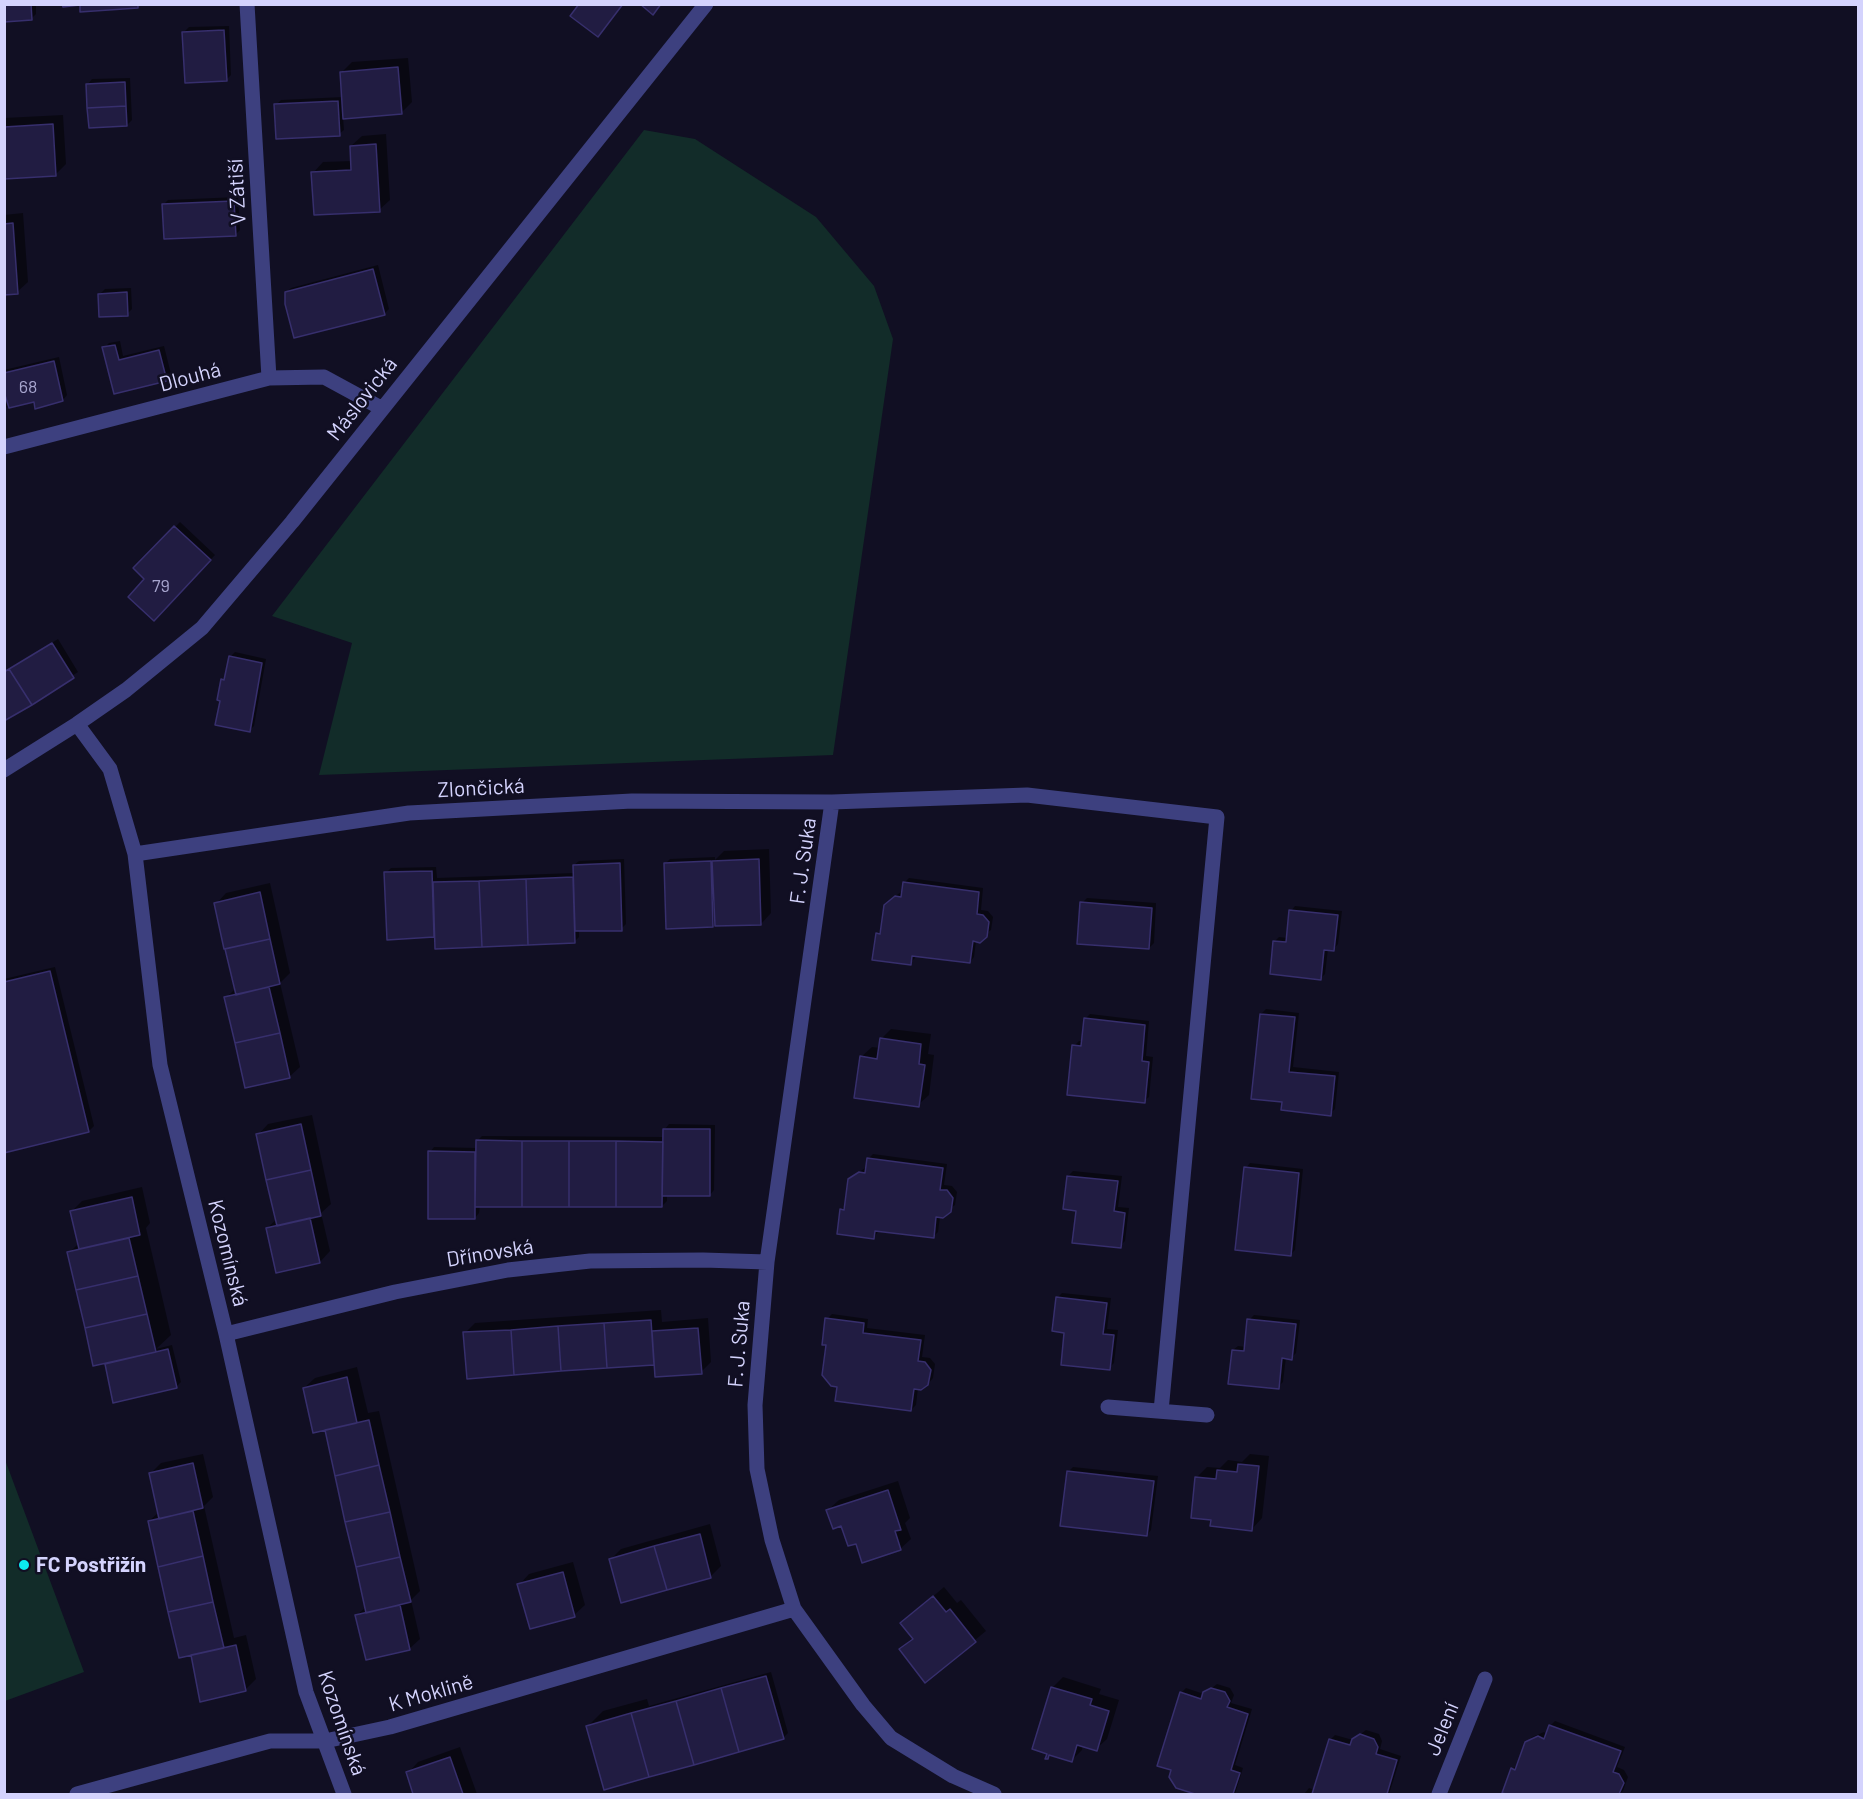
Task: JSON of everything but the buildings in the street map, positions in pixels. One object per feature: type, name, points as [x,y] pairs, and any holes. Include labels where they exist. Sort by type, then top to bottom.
[{"type":"street","name":"V Zátiší","points":[[247,4],[269,378]]},
{"type":"street","name":"Máslovická","points":[[4,770],[126,690],[201,628],[292,522],[706,4]]},
{"type":"street","name":"Dlouhá","points":[[4,447],[269,378],[324,377],[381,408]]},
{"type":"street","name":"Kozomínská","points":[[77,724],[110,769],[135,854],[160,1065],[226,1334],[306,1692],[344,1794]]},
{"type":"street","name":"Zlončická","points":[[135,854],[409,813],[632,801],[832,802],[1027,795],[1217,818],[1161,1411]]},
{"type":"street","name":"F. J. Suka","points":[[832,802],[767,1262],[755,1405],[757,1469],[772,1540],[794,1609],[863,1705],[891,1738],[953,1776],[994,1794]]},
{"type":"street","name":"Dřínovská","points":[[226,1334],[395,1292],[508,1269],[590,1261],[767,1262]]},
{"type":"street","points":[[1108,1407],[1207,1415]]},
{"type":"street","name":"K Moklině","points":[[77,1794],[270,1741],[325,1741],[390,1727],[794,1609]]},
{"type":"street","name":"Jelení","points":[[1439,1794],[1485,1679]]},
{"type":"green space","points":[[644,130],[695,139],[816,217],[874,286],[893,339],[833,755],[319,775],[352,643],[272,616]]},
{"type":"green space","name":"FC Postřižín","points":[[4,1457],[84,1672],[5,1701],[4,1701]]},
{"type":"place","name":"FC Postřižín","points":[[24,1565]]}]
